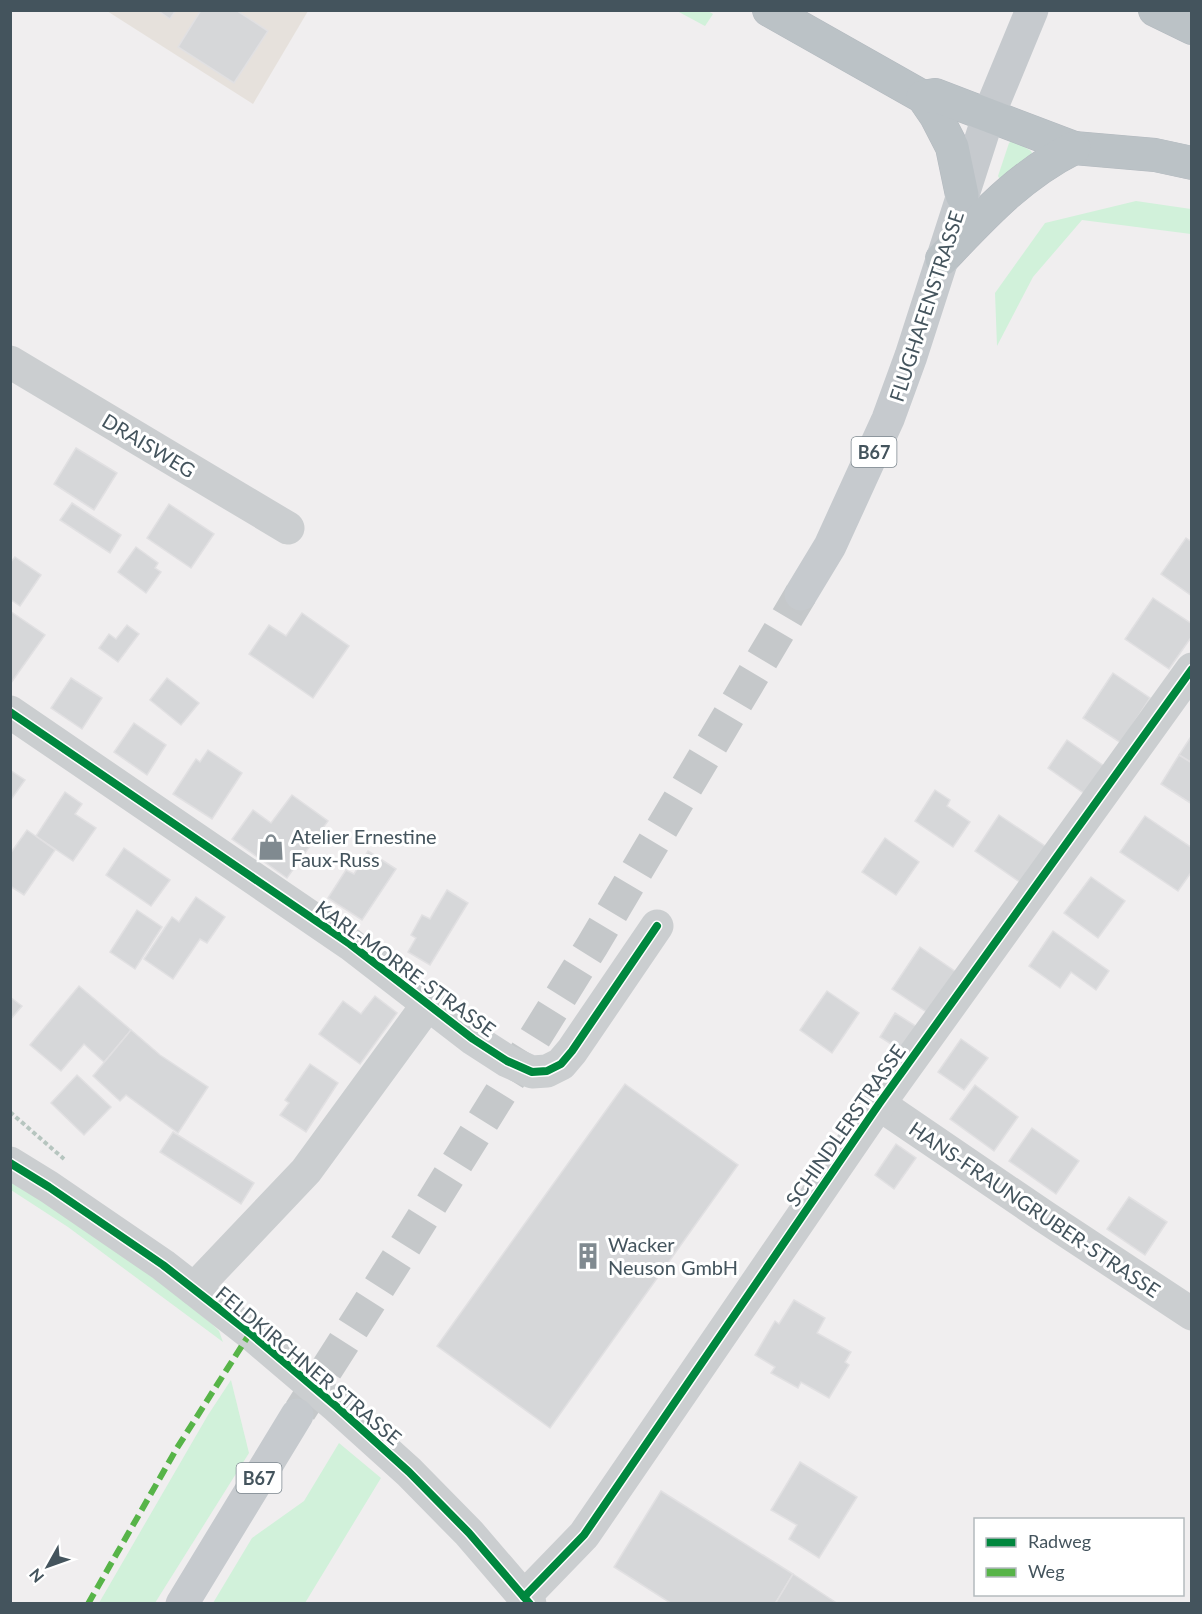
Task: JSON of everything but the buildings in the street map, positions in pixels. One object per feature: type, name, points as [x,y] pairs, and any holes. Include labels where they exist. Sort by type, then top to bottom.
[{"type":"highway","points":[[769,10],[923,97],[952,147],[962,195]]},
{"type":"highway","points":[[1155,10],[1191,28]]},
{"type":"highway","points":[[923,97],[935,95],[1074,148],[1155,155],[1191,163]]},
{"type":"highway","points":[[942,259],[991,207],[1025,178],[1054,158],[1074,148]]},
{"type":"main road","name":"FLUGHAFENSTRASSE","points":[[801,594],[830,546],[888,419],[911,356],[989,114],[1028,20]]},
{"type":"main road","name":"B67","points":[[182,1604],[297,1415]]},
{"type":"street","name":"DRAISWEG","points":[[10,362],[288,528]]},
{"type":"street","name":"SCHINDLERSTRASSE","points":[[527,1600],[584,1535],[879,1104],[1191,669]]},
{"type":"street","name":"KARL-MORRE-STRASSE","points":[[10,712],[350,944],[473,1040],[507,1061],[532,1072],[547,1071],[561,1064],[572,1052],[657,926]]},
{"type":"street","name":"KARL-MORRE-STRASSE","points":[[194,1289],[306,1171],[429,1004]]},
{"type":"street","name":"HANS-FRAUNGRUBER-STRASSE","points":[[879,1104],[1191,1314]]},
{"type":"street","name":"FELDKIRCHNER STRASSE","points":[[10,1163],[163,1265],[250,1333],[409,1472],[469,1533],[527,1600]]},
{"type":"shaded area","points":[[107,11],[308,11],[253,104]]},
{"type":"green space","points":[[677,11],[708,11],[713,14],[705,26]]},
{"type":"green space","points":[[1012,141],[1032,153],[1002,178],[999,178],[1009,143]]},
{"type":"green space","points":[[1136,201],[1191,209],[1191,234],[1082,220],[1033,277],[997,346],[995,293],[1045,223]]},
{"type":"green space","points":[[10,1180],[155,1277],[212,1324],[219,1331],[223,1342],[68,1227],[11,1190]]},
{"type":"green space","points":[[231,1380],[249,1453],[155,1603],[99,1603],[208,1415]]},
{"type":"green space","points":[[339,1443],[381,1478],[305,1603],[213,1603],[252,1538],[304,1501]]},
{"type":"tunnel","points":[[300,1411],[592,946],[801,594]]},
{"type":"marked path","points":[[88,1604],[177,1448],[250,1333]]},
{"type":"cycle path","points":[[524,1597],[584,1535],[879,1104],[1192,669]]},
{"type":"cycle path","points":[[10,712],[350,944],[473,1039],[507,1061],[532,1072],[547,1071],[561,1064],[657,926]]},
{"type":"cycle path","points":[[10,1163],[163,1265],[250,1333],[409,1472],[469,1533],[530,1604]]},
{"type":"place","name":"Atelier Ernestine Faux-Russ","points":[[271,847]]},
{"type":"place","name":"Wacker Neuson GmbH","points":[[588,1256]]}]
